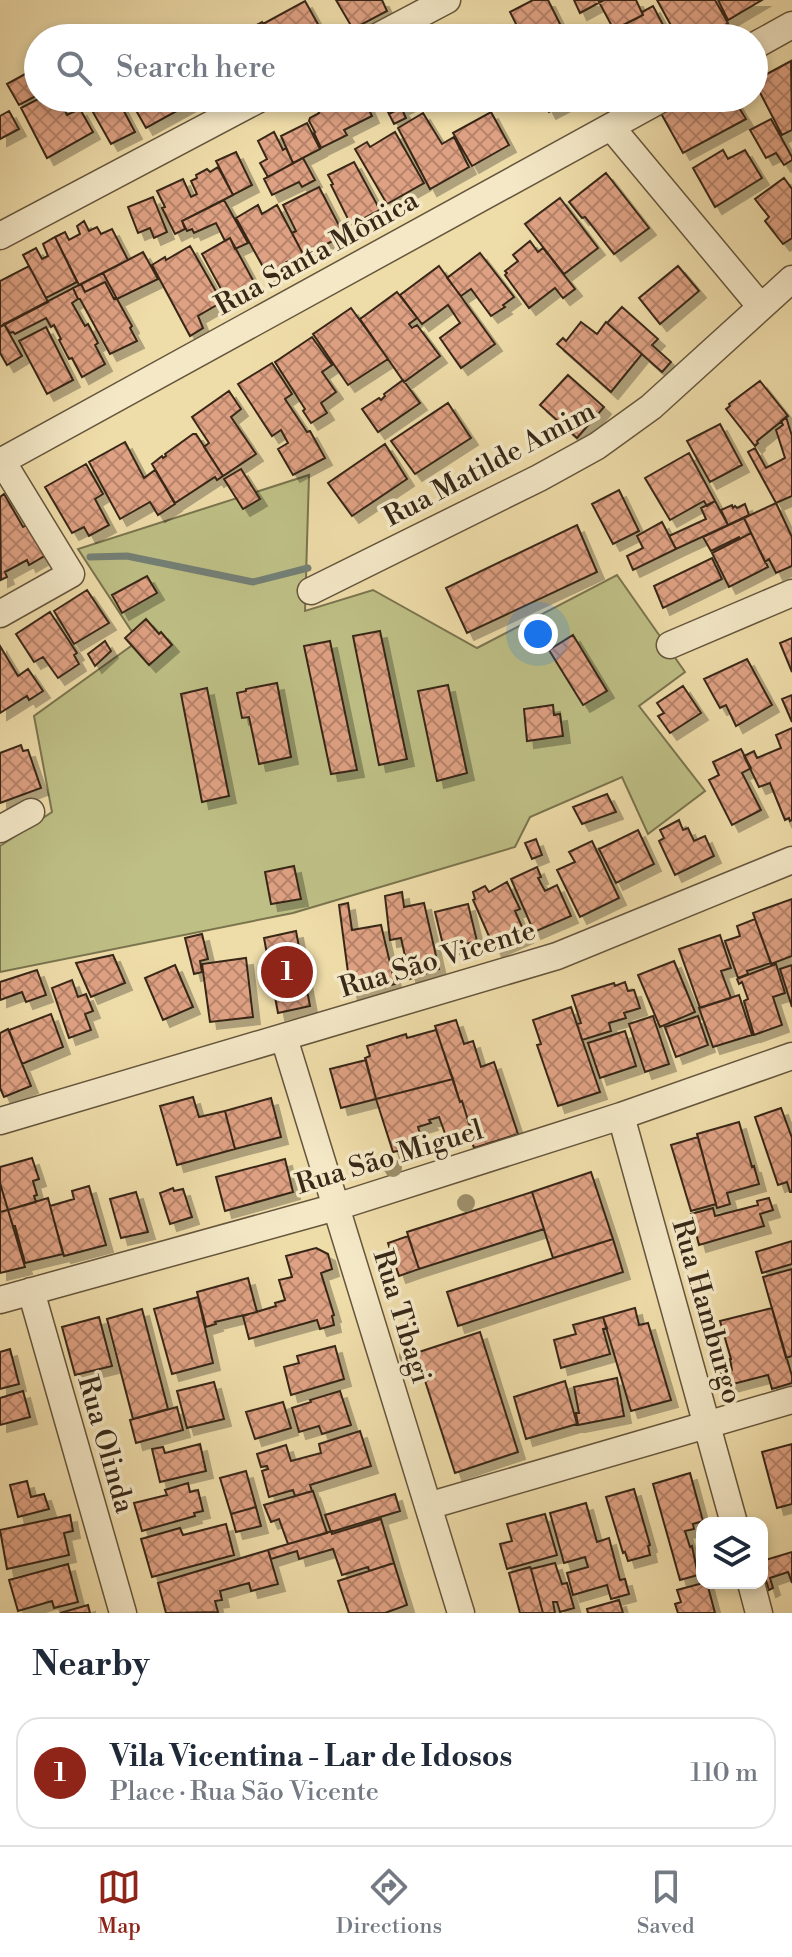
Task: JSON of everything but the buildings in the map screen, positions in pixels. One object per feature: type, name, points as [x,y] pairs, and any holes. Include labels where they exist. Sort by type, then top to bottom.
[{"type":"street","points":[[402,24],[447,0]]},
{"type":"street","points":[[768,38],[792,25]]},
{"type":"street","points":[[0,236],[235,112]]},
{"type":"street","name":"Rua Santa Mônica","points":[[1,462],[638,112]]},
{"type":"street","points":[[611,127],[761,307]]},
{"type":"street","name":"Rua Matilde Amim","points":[[311,591],[597,446],[651,407],[792,279]]},
{"type":"street","points":[[0,614],[71,574],[1,462]]},
{"type":"street","points":[[670,645],[792,593]]},
{"type":"street","points":[[0,829],[31,812]]},
{"type":"street","name":"Rua São Vicente","points":[[0,1121],[557,956],[792,860]]},
{"type":"street","name":"Rua Tibagi","points":[[284,1038],[461,1613]]},
{"type":"street","name":"Rua São Miguel","points":[[0,1300],[336,1207],[621,1116],[792,1056]]},
{"type":"street","name":"Rua Hamburgo","points":[[621,1116],[732,1517]]},
{"type":"street","name":"Rua Olinda","points":[[31,1291],[123,1613]]},
{"type":"street","points":[[428,1506],[792,1400]]},
{"type":"street","points":[[753,1589],[759,1613]]},
{"type":"green space","points":[[309,475],[305,611],[373,590],[477,648],[617,575],[685,672],[639,706],[705,791],[648,834],[622,777],[530,817],[515,847],[293,913],[0,972],[0,846],[52,812],[34,716],[138,641],[78,549]]},
{"type":"waterway","points":[[90,557],[127,556],[253,582],[308,568]]},
{"type":"place","name":"Vila Vicentina - Lar de Idosos","points":[[287,972]]}]
